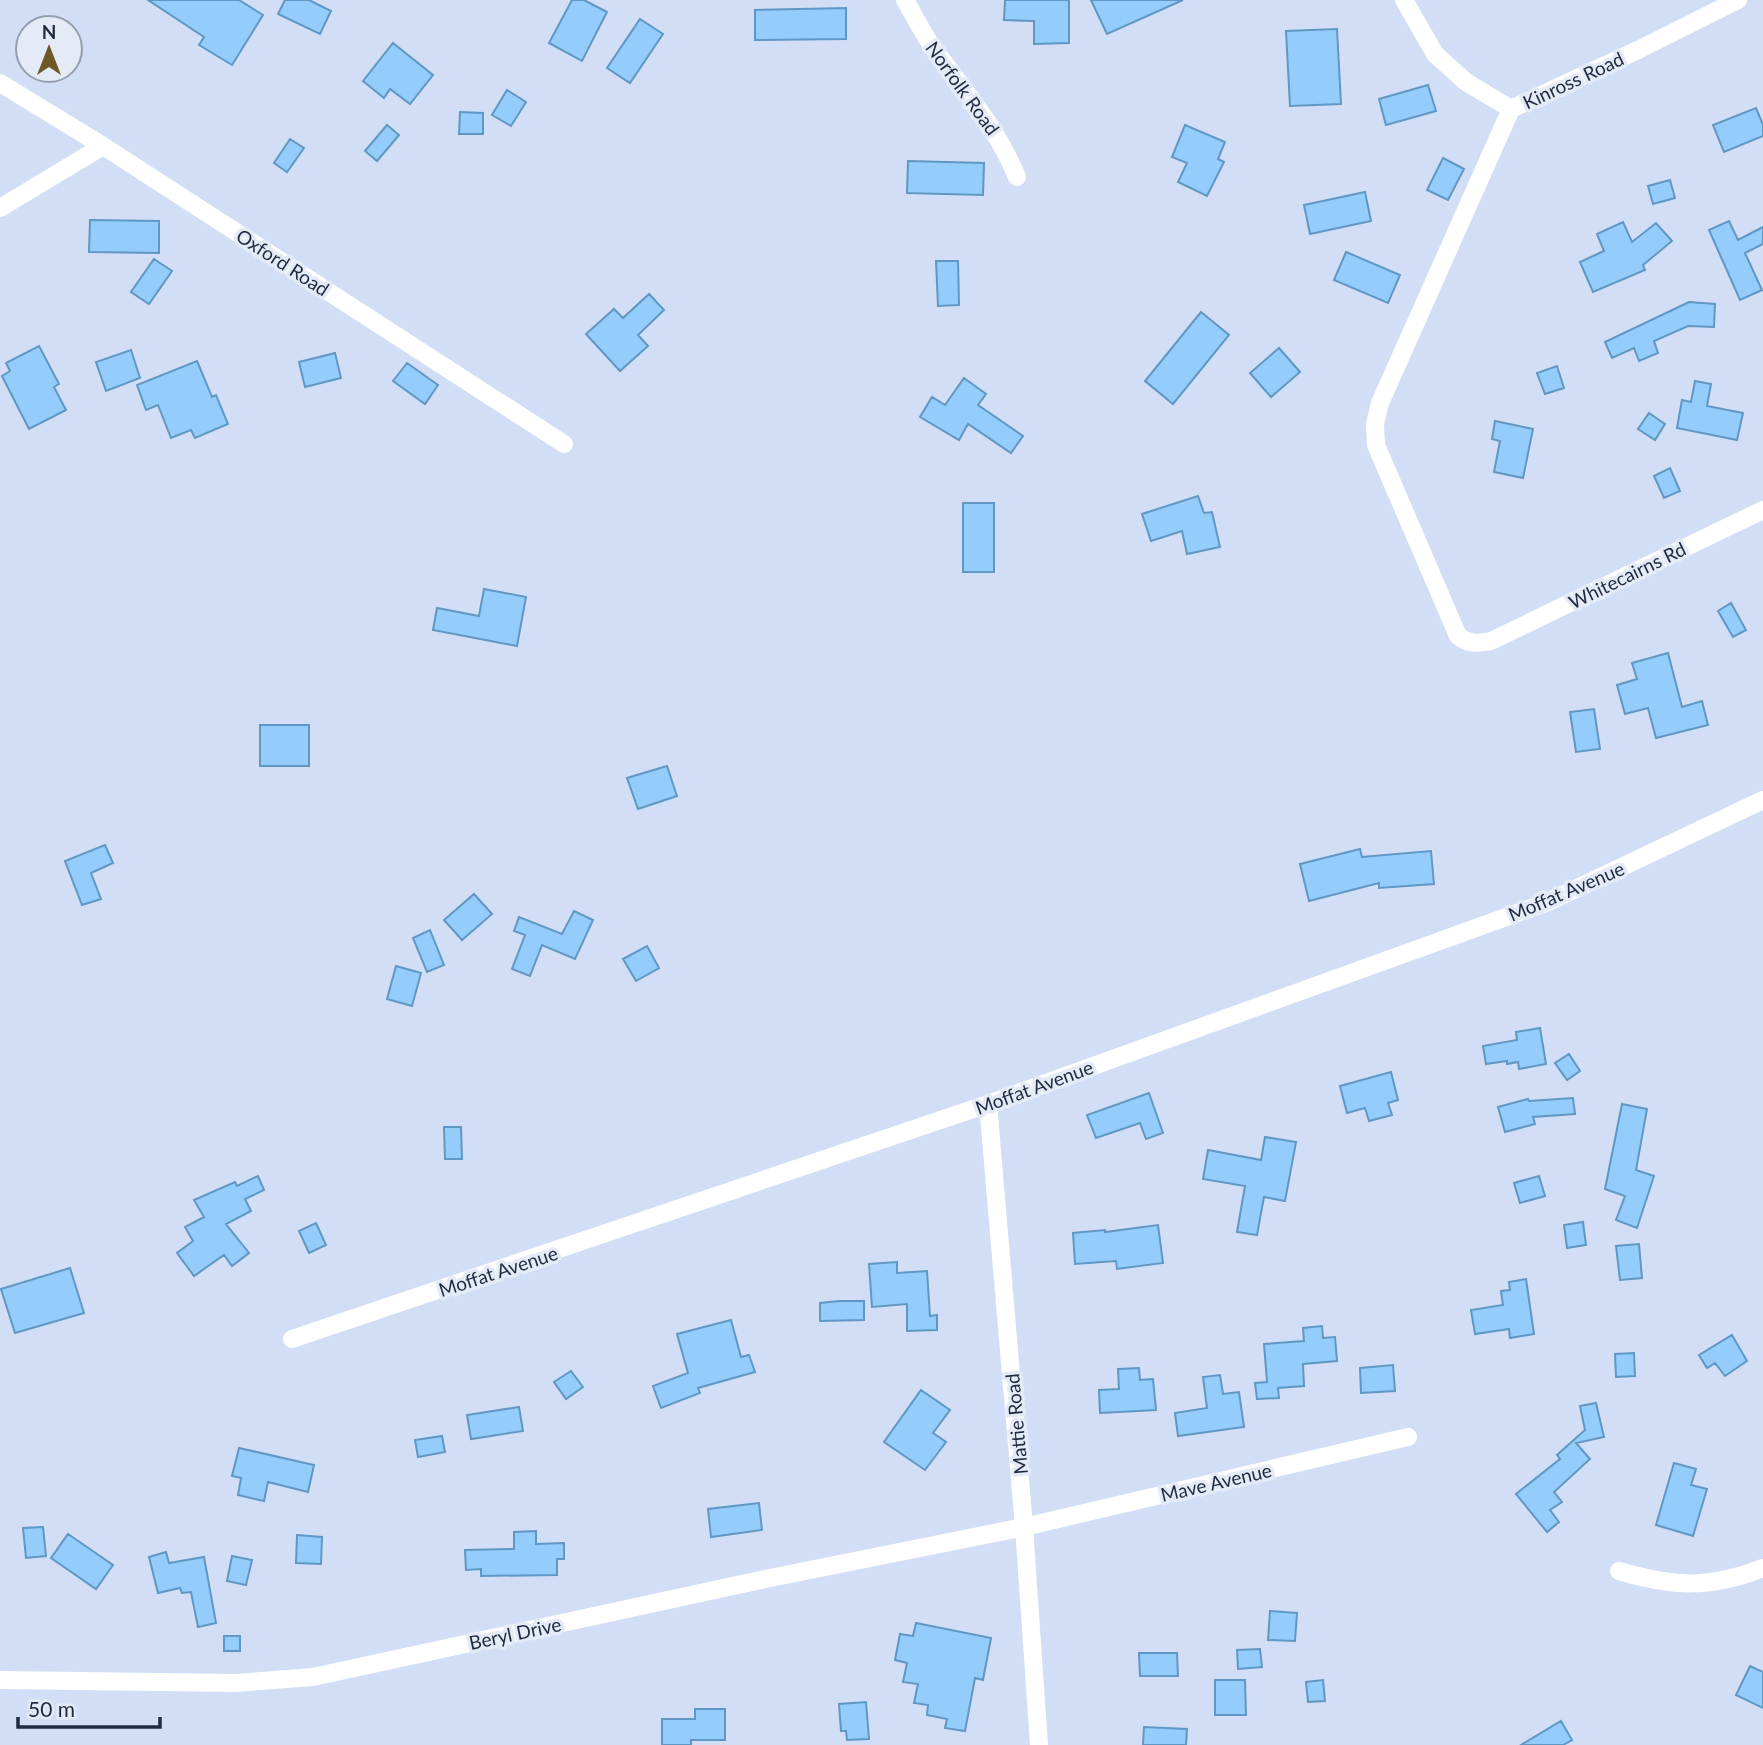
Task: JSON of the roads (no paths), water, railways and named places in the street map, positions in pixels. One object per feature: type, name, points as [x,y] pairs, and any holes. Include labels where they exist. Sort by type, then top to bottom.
[{"type":"street","name":"Norfolk Road","points":[[905,0],[930,43],[991,125],[1017,177]]},
{"type":"street","name":"Kinross Road","points":[[1404,0],[1435,54],[1466,82],[1511,109],[1738,0]]},
{"type":"street","name":"Oxford Road","points":[[0,82],[564,444]]},
{"type":"street","name":"Whitecairns Rd","points":[[1511,109],[1380,403],[1375,424],[1376,445],[1458,636],[1473,644],[1491,641],[1763,510]]},
{"type":"street","points":[[0,208],[103,146]]},
{"type":"street","name":"Moffat Avenue","points":[[292,1339],[988,1104],[1548,902],[1763,800]]},
{"type":"street","name":"Mattie Road","points":[[988,1104],[1040,1745]]},
{"type":"street","name":"Mave Avenue","points":[[1024,1527],[1408,1437]]},
{"type":"street","name":"Beryl Drive","points":[[0,1680],[236,1683],[313,1677],[769,1578],[1024,1527]]},
{"type":"street","points":[[1619,1571],[1655,1582],[1703,1585],[1746,1575],[1763,1568]]}]
